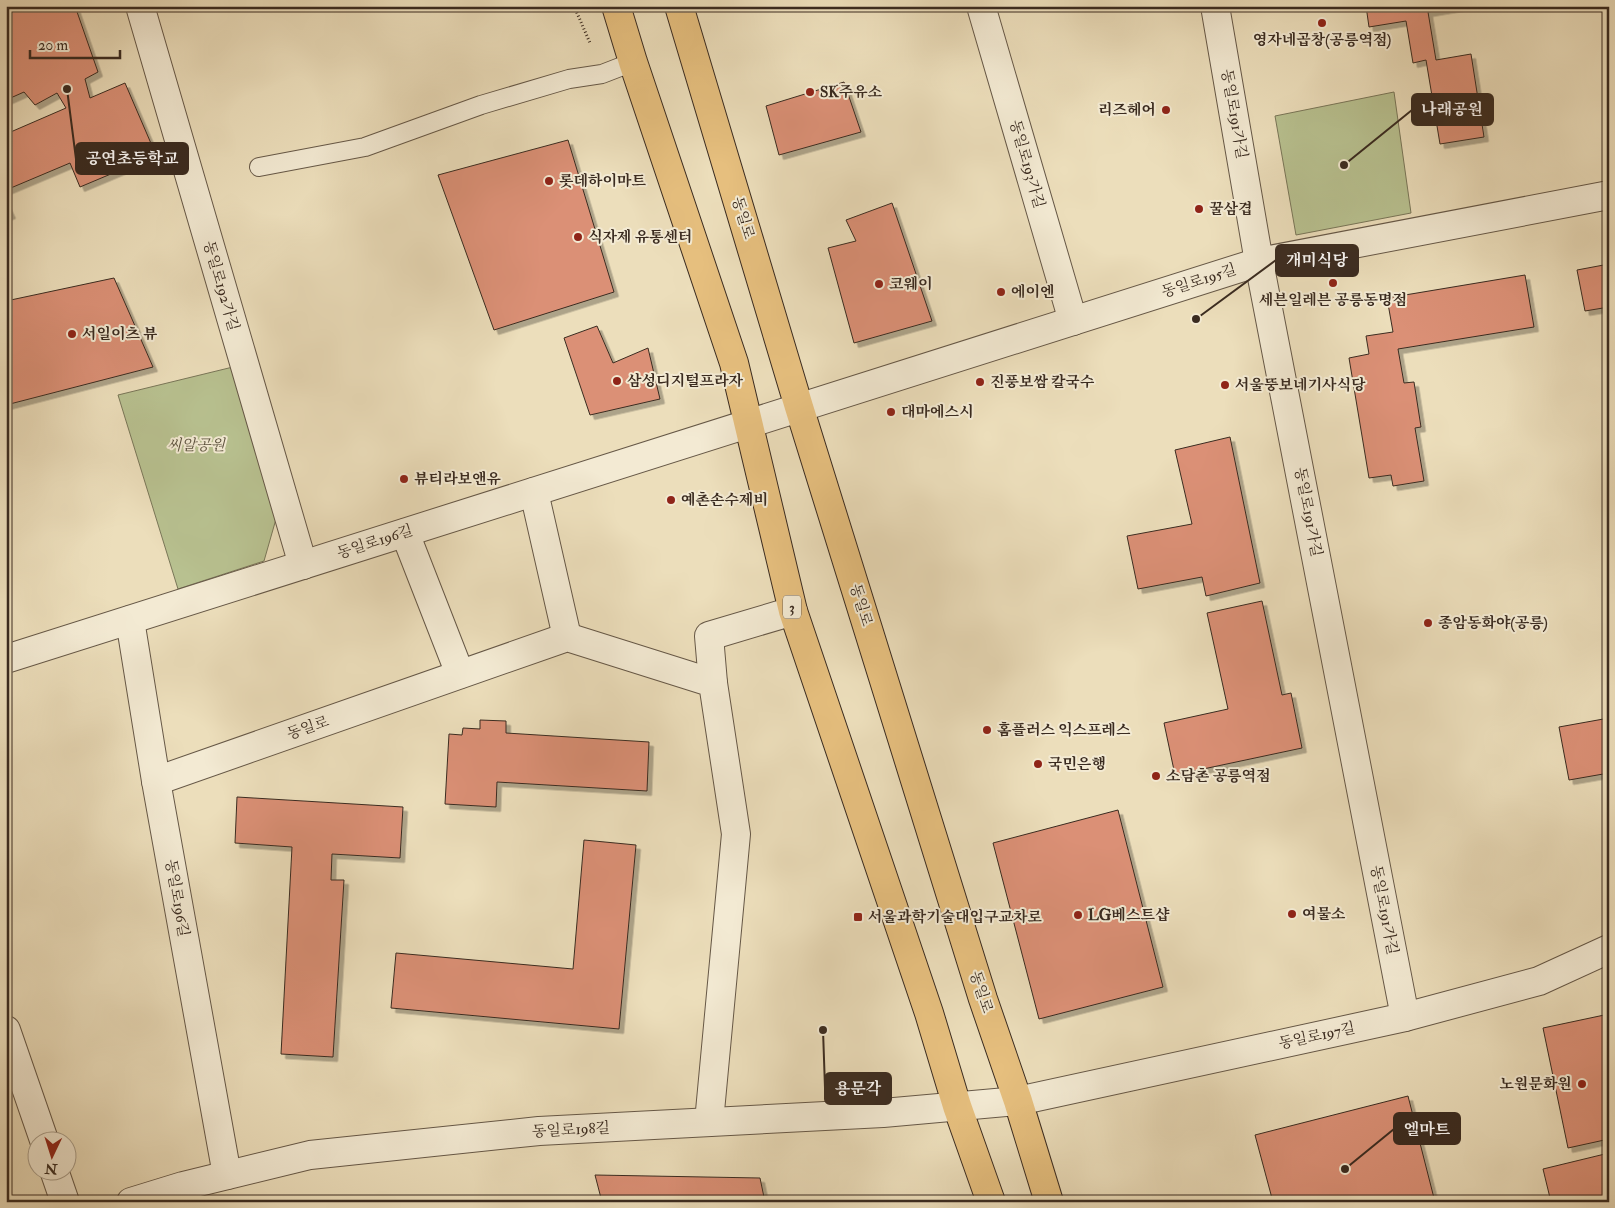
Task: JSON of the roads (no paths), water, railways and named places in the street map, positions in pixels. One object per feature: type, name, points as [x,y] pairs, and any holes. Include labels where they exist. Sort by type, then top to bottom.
[{"type":"main road","name":"3","points":[[616,6],[734,363],[793,611],[929,1014],[957,1106],[991,1202]]},
{"type":"main road","name":"동일로","points":[[679,6],[799,407],[983,999],[1018,1101],[1049,1202]]},
{"type":"street","name":"동일로192가길","points":[[140,6],[303,565]]},
{"type":"street","name":"동일로193가길","points":[[980,6],[1073,321]]},
{"type":"street","name":"동일로191가길","points":[[1215,6],[1259,262],[1405,1017]]},
{"type":"street","name":"동일로195길","points":[[799,407],[1259,262],[1609,195]]},
{"type":"street","name":"동일로196길","points":[[6,659],[799,407]]},
{"type":"street","points":[[534,492],[568,637],[713,682]]},
{"type":"street","points":[[406,532],[460,674]]},
{"type":"street","points":[[709,1122],[736,834],[713,682],[709,636],[793,611]]},
{"type":"street","name":"동일로196길","points":[[130,620],[156,781],[227,1175]]},
{"type":"street","name":"동일로","points":[[156,781],[568,637]]},
{"type":"street","name":"동일로197길","points":[[1018,1101],[1405,1017],[1539,981],[1609,949]]},
{"type":"street","points":[[6,1030],[41,1130]]},
{"type":"street","name":"동일로198길","points":[[134,1201],[227,1175],[310,1155],[538,1131],[883,1113],[1018,1101]]},
{"type":"street","points":[[57,1180],[65,1202]]},
{"type":"lane","points":[[259,167],[365,147],[482,105],[569,79],[602,74],[633,62]]},
{"type":"place","name":"영자네곱창(공릉역점)","points":[[1322,23]]},
{"type":"place","name":"공연초등학교","points":[[67,89]]},
{"type":"place","name":"SK주유소","points":[[810,92]]},
{"type":"place","name":"리즈헤어","points":[[1166,110]]},
{"type":"place","name":"나래공원","points":[[1344,165]]},
{"type":"place","name":"롯데하이마트","points":[[549,181]]},
{"type":"place","name":"꿀삼겹","points":[[1199,209]]},
{"type":"place","name":"식자제 유통센터","points":[[578,237]]},
{"type":"place","name":"세븐일레븐 공릉동명점","points":[[1333,283]]},
{"type":"place","name":"코웨이","points":[[879,284]]},
{"type":"place","name":"에이엔","points":[[1001,292]]},
{"type":"place","name":"개미식당","points":[[1196,319]]},
{"type":"place","name":"서일이츠 뷰","points":[[72,334]]},
{"type":"place","name":"삼성디지털프라자","points":[[617,381]]},
{"type":"place","name":"진풍보쌈 칼국수","points":[[980,382]]},
{"type":"place","name":"서울뚱보네기사식당","points":[[1225,385]]},
{"type":"place","name":"대마에스시","points":[[891,412]]},
{"type":"place","name":"뷰티라보앤유","points":[[404,479]]},
{"type":"place","name":"예촌손수제비","points":[[671,500]]},
{"type":"place","name":"종암동화야(공릉)","points":[[1428,623]]},
{"type":"place","name":"홈플러스 익스프레스","points":[[987,730]]},
{"type":"place","name":"국민은행","points":[[1038,764]]},
{"type":"place","name":"소담촌 공릉역점","points":[[1156,776]]},
{"type":"place","name":"여물소","points":[[1292,914]]},
{"type":"place","name":"LG베스트샵","points":[[1078,915]]},
{"type":"place","name":"서울과학기술대입구교차로","points":[[858,917]]},
{"type":"place","name":"용문각","points":[[823,1030]]},
{"type":"place","name":"노원문화원","points":[[1582,1084]]},
{"type":"place","name":"엘마트","points":[[1345,1169]]},
{"type":"park label","name":"씨알공원","points":[[196,445]]}]
